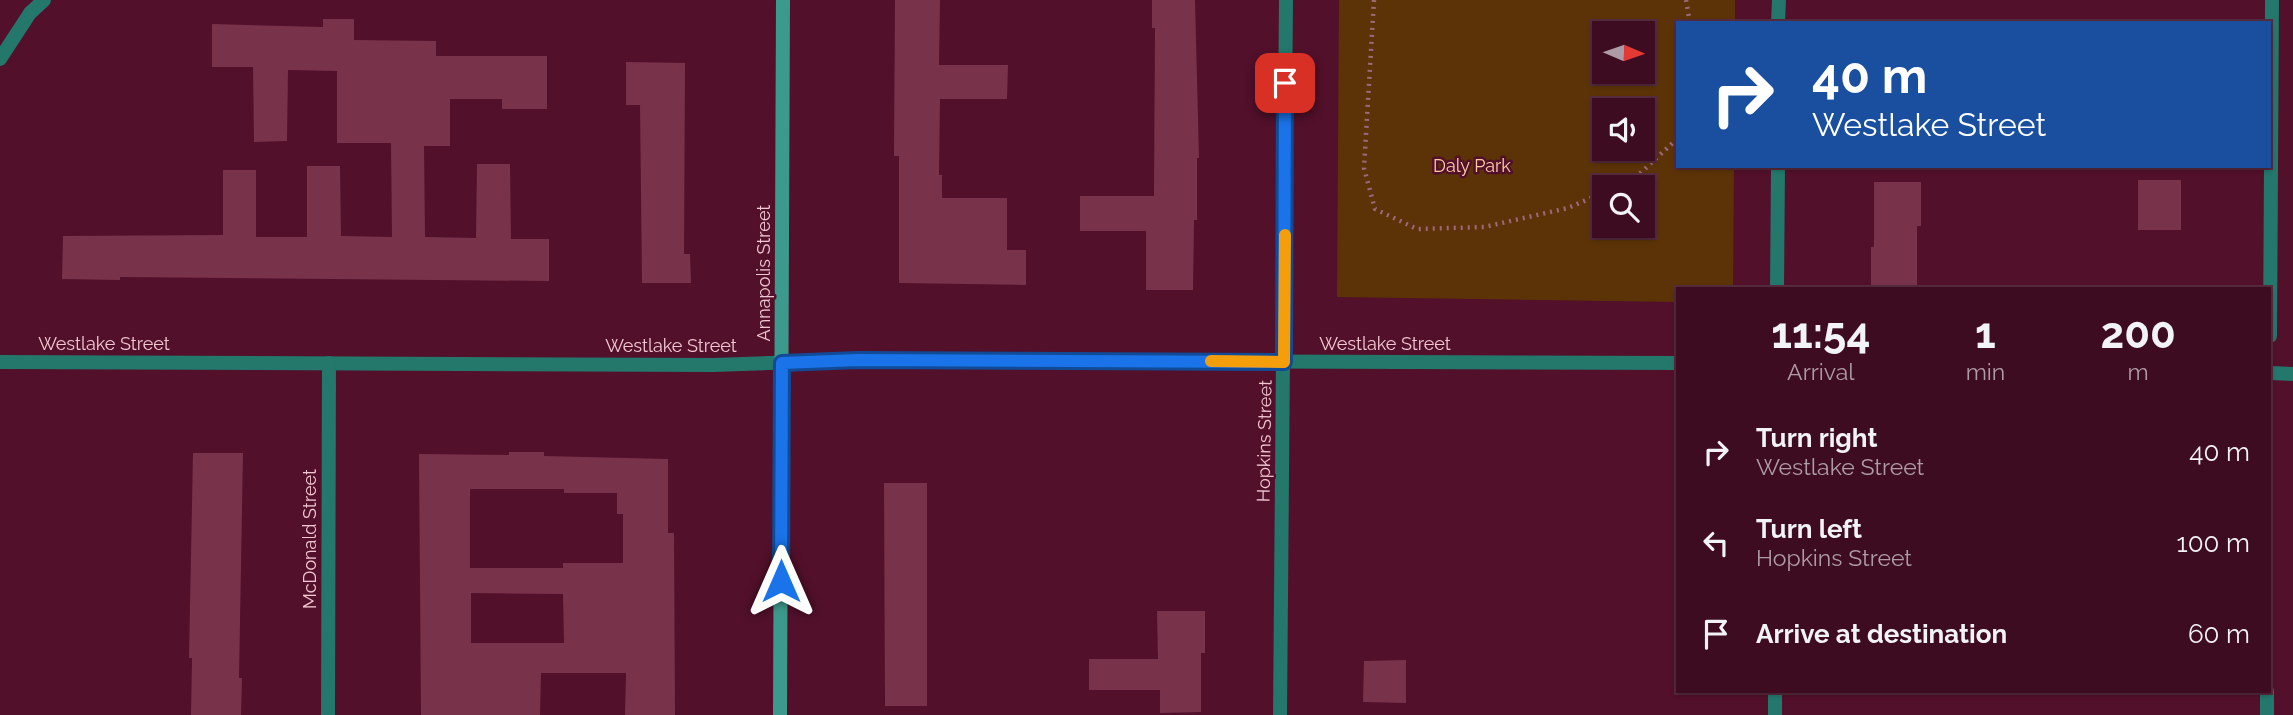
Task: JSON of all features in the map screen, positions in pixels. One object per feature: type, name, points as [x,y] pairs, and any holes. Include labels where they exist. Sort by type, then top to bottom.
[{"type":"street","points":[[0,59],[30,13],[44,0]]},
{"type":"street","name":"Annapolis Street","points":[[780,715],[783,0]]},
{"type":"street","name":"Hopkins Street","points":[[1280,715],[1286,0]]},
{"type":"street","points":[[1779,0],[1779,21]]},
{"type":"street","points":[[2270,287],[2272,0]]},
{"type":"street","points":[[1777,168],[1777,287]]},
{"type":"street","name":"Westlake Street","points":[[0,362],[714,365],[858,360],[1676,363]]},
{"type":"street","name":"McDonald Street","points":[[328,715],[329,363]]},
{"type":"street","points":[[2271,373],[2293,374]]},
{"type":"street","points":[[1775,693],[1775,715]]},
{"type":"street","points":[[2267,693],[2267,715]]},
{"type":"path","points":[[1374,0],[1364,168],[1375,209],[1417,229],[1484,227],[1568,208],[1592,198]]},
{"type":"path","points":[[1686,0],[1690,21]]},
{"type":"path","points":[[1638,175],[1676,140]]},
{"type":"green space","name":"Daly Park","points":[[1339,0],[1735,0],[1735,21],[1676,21],[1676,168],[1734,168],[1733,287],[1676,287],[1676,302],[1337,297]]},
{"type":"building","points":[[895,0],[940,0],[939,65],[1008,65],[1007,99],[940,99],[939,175],[942,175],[942,198],[1007,198],[1007,250],[1026,250],[1026,285],[899,283],[899,156],[894,156]]},
{"type":"building","points":[[1152,0],[1195,0],[1199,158],[1197,220],[1194,220],[1193,290],[1146,290],[1146,231],[1080,231],[1080,196],[1154,196],[1155,28],[1152,28]]},
{"type":"building","points":[[323,19],[354,19],[354,40],[436,41],[436,56],[547,56],[547,109],[502,109],[502,99],[450,99],[450,146],[424,146],[425,237],[476,238],[477,164],[510,164],[511,239],[549,239],[549,281],[120,277],[120,280],[62,279],[63,236],[223,235],[223,170],[256,170],[256,237],[307,237],[307,166],[340,166],[341,236],[392,237],[391,143],[337,143],[337,71],[288,70],[287,141],[254,142],[253,67],[212,67],[212,24],[323,27]]},
{"type":"building","points":[[626,62],[685,63],[684,254],[690,254],[691,283],[642,283],[640,105],[626,105]]},
{"type":"building","points":[[2138,180],[2181,180],[2181,230],[2138,230]]},
{"type":"building","points":[[1874,182],[1921,182],[1921,226],[1917,226],[1917,287],[1871,287],[1871,247],[1874,247]]},
{"type":"building","points":[[509,452],[544,452],[544,456],[668,459],[668,533],[674,533],[675,715],[625,715],[626,673],[541,673],[540,715],[421,715],[419,454],[509,455]],"holes":[[[470,489],[564,489],[564,493],[617,493],[617,514],[623,514],[623,563],[563,563],[563,568],[470,568]],[[471,593],[563,594],[564,643],[471,643]]]},
{"type":"building","points":[[193,453],[243,453],[239,678],[242,678],[241,715],[191,715],[192,658],[189,658]]},
{"type":"building","points":[[884,483],[927,483],[927,706],[885,706]]},
{"type":"building","points":[[1157,611],[1205,611],[1205,653],[1201,653],[1201,712],[1160,713],[1160,690],[1089,690],[1089,659],[1158,659]]},
{"type":"building","points":[[1406,660],[1406,703],[1363,702],[1364,661]]},
{"type":"slow traffic","points":[[1211,361],[1284,362],[1285,235]]},
{"type":"route","points":[[781,581],[782,363],[858,360],[1284,362],[1285,83]]}]
